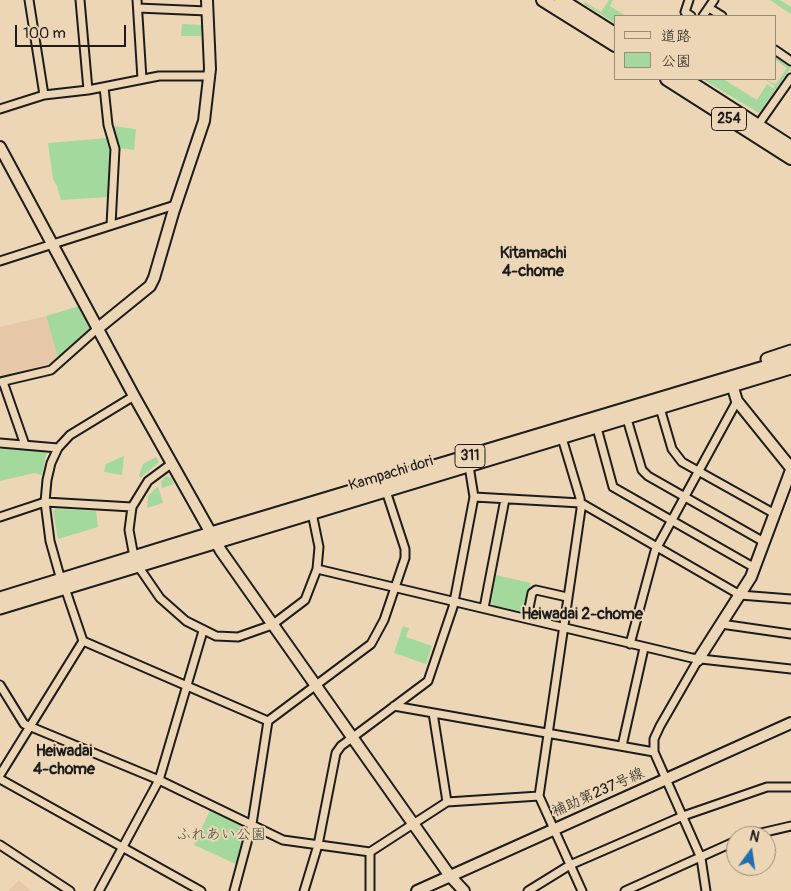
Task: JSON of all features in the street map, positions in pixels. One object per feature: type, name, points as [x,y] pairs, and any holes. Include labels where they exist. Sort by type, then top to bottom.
[{"type":"highway","points":[[543,0],[614,44]]},
{"type":"highway","points":[[561,0],[614,33]]},
{"type":"highway","name":"254","points":[[669,80],[791,158]]},
{"type":"highway","name":"254","points":[[687,80],[791,147]]},
{"type":"main road","points":[[731,382],[758,362],[791,351]]},
{"type":"main road","name":"Kampachi dori","points":[[213,538],[312,513],[597,428],[660,408],[791,360]]},
{"type":"main road","name":"Kampachi dori","points":[[0,608],[63,584],[213,538],[731,382],[791,368]]},
{"type":"main road","points":[[731,382],[750,387],[791,376]]},
{"type":"main road","name":"Kampachi dori","points":[[0,598],[63,584]]},
{"type":"street","points":[[29,0],[44,95]]},
{"type":"street","points":[[80,0],[88,90]]},
{"type":"street","points":[[137,0],[142,79]]},
{"type":"street","points":[[25,445],[1,382],[51,370],[152,282],[203,126],[209,76],[207,0]]},
{"type":"street","points":[[689,0],[685,12],[690,15]]},
{"type":"street","points":[[704,15],[714,0]]},
{"type":"street","points":[[138,8],[207,11]]},
{"type":"street","points":[[709,8],[720,15]]},
{"type":"street","points":[[776,51],[791,61]]},
{"type":"street","points":[[0,109],[44,95],[88,90],[159,76],[209,76]]},
{"type":"street","points":[[758,125],[791,78]]},
{"type":"street","points":[[104,87],[108,125],[115,149],[111,225]]},
{"type":"street","points":[[0,147],[213,538],[412,823],[450,876],[464,891]]},
{"type":"street","points":[[0,260],[176,205]]},
{"type":"street","points":[[706,891],[700,858],[654,752],[654,739],[698,660],[755,568],[791,469],[736,402],[731,382]]},
{"type":"street","points":[[134,396],[79,428],[58,448],[48,471],[46,502],[50,541],[83,641],[186,688],[268,722]]},
{"type":"street","points":[[630,644],[657,546],[736,402]]},
{"type":"street","points":[[660,408],[675,454],[682,462],[775,514]]},
{"type":"street","points":[[626,419],[642,470],[648,476],[764,542]]},
{"type":"street","points":[[597,428],[613,487],[755,568]]},
{"type":"street","points":[[562,438],[581,503],[539,796],[582,891]]},
{"type":"street","points":[[0,443],[58,448]]},
{"type":"street","points":[[172,464],[148,481],[132,507],[129,530],[136,562],[164,603],[203,632],[220,637],[234,638],[272,624],[305,600],[317,569],[319,541],[312,513]]},
{"type":"street","points":[[304,891],[318,845],[332,761],[338,749],[428,681],[454,601],[474,497],[469,466]]},
{"type":"street","points":[[234,891],[252,824],[268,722],[371,644],[384,620],[405,558],[405,549],[386,491]]},
{"type":"street","points":[[474,497],[581,503],[740,595],[791,600]]},
{"type":"street","points":[[484,608],[505,499]]},
{"type":"street","points":[[0,517],[46,502],[132,507]]},
{"type":"street","points":[[317,569],[698,660],[791,669]]},
{"type":"street","points":[[527,618],[532,593],[536,590],[567,597]]},
{"type":"street","points":[[721,624],[791,634]]},
{"type":"street","points":[[99,891],[158,780],[203,632]]},
{"type":"street","points":[[0,775],[83,641]]},
{"type":"street","points":[[622,746],[644,648]]},
{"type":"street","points":[[0,685],[22,723],[158,780],[282,840],[370,852],[446,802],[539,796]]},
{"type":"street","points":[[394,706],[654,752]]},
{"type":"street","points":[[433,713],[446,802]]},
{"type":"street","name":"補助第237号線","points":[[417,891],[791,723]]},
{"type":"street","points":[[0,779],[202,891]]},
{"type":"street","points":[[528,891],[570,865],[683,816],[767,786],[791,787]]},
{"type":"street","points":[[776,829],[791,826]]},
{"type":"street","points":[[0,845],[70,891]]},
{"type":"street","points":[[625,891],[726,846]]},
{"type":"street","points":[[370,852],[370,891]]},
{"type":"shaded area","points":[[46,316],[58,358],[48,364],[0,376],[0,327]]},
{"type":"shaded area","points":[[19,880],[31,891],[8,891]]},
{"type":"green space","points":[[609,0],[613,0],[610,6],[624,15],[614,15],[614,22],[584,4],[585,2],[601,12]]},
{"type":"green space","points":[[770,0],[780,0],[791,7],[791,14]]},
{"type":"green space","points":[[182,24],[202,25],[201,36],[181,36]]},
{"type":"green space","points":[[776,58],[791,66],[759,113],[704,80],[725,80],[757,100],[767,84],[773,88],[775,86],[766,80],[776,84],[787,68],[776,61]]},
{"type":"green space","points":[[113,126],[136,129],[134,150],[119,148]]},
{"type":"green space","points":[[107,138],[111,150],[109,197],[61,200],[53,179],[48,143]]},
{"type":"green space","points":[[79,306],[91,329],[58,358],[46,316]]},
{"type":"green space","points":[[0,449],[47,451],[42,475],[34,473],[0,481]]},
{"type":"green space","points":[[124,456],[122,475],[104,472],[106,464]]},
{"type":"green space","points":[[156,457],[159,462],[140,478],[143,464]]},
{"type":"green space","points":[[166,476],[171,478],[174,484],[162,488],[161,482]]},
{"type":"green space","points":[[158,486],[163,503],[147,508],[148,496]]},
{"type":"green space","points":[[56,509],[96,511],[98,527],[58,539],[53,511]]},
{"type":"green space","points":[[496,575],[531,583],[525,611],[521,613],[494,606],[491,602]]},
{"type":"green space","points":[[403,626],[409,628],[406,637],[432,646],[426,664],[394,653]]},
{"type":"green space","name":"ふれあい公園","points":[[211,808],[246,825],[248,828],[238,865],[194,845]]},
{"type":"district","name":"Kitamachi 4-chome","points":[[533,263]]},
{"type":"district","name":"Heiwadai 2-chome","points":[[582,615]]},
{"type":"district","name":"Heiwadai 4-chome","points":[[64,761]]}]
